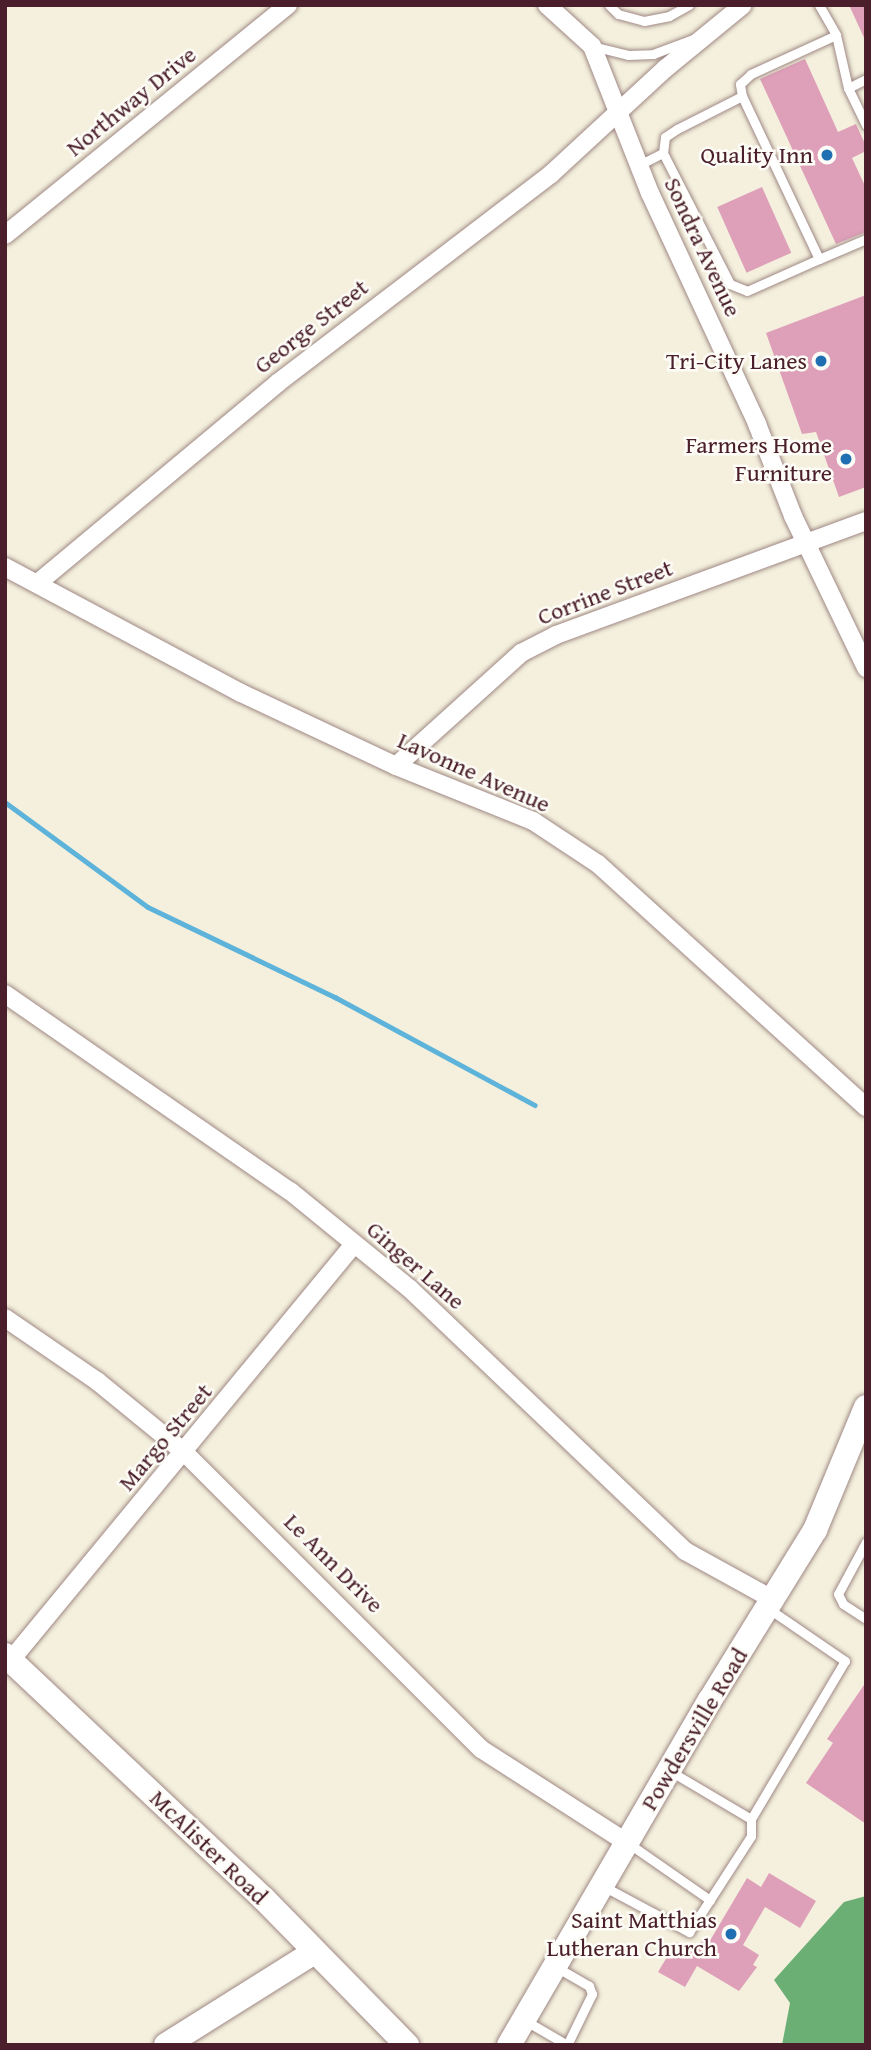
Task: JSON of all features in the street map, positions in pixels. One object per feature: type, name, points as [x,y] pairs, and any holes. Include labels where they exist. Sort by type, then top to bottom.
[{"type":"street","name":"Northway Drive","points":[[5,235],[288,5]]},
{"type":"street","points":[[547,5],[592,46]]},
{"type":"street","name":"George Street","points":[[39,582],[279,382],[551,174],[616,113],[743,5]]},
{"type":"street","name":"Sondra Avenue","points":[[592,46],[616,113],[757,424],[806,545],[866,668]]},
{"type":"street","name":"Corrine Street","points":[[396,766],[521,653],[556,635],[866,522]]},
{"type":"street","name":"Lavonne Avenue","points":[[5,567],[39,582],[151,648],[396,766],[533,821],[598,864],[866,1107]]},
{"type":"street","name":"Ginger Lane","points":[[5,994],[290,1191],[474,1348],[677,1544],[770,1604]]},
{"type":"street","name":"Margo Street","points":[[8,1658],[184,1452],[354,1244]]},
{"type":"street","name":"Le Ann Drive","points":[[5,1318],[97,1381],[184,1452],[481,1749],[626,1842]]},
{"type":"street","name":"Powdersville Road","points":[[509,2045],[626,1842],[815,1530],[866,1407]]},
{"type":"street","name":"McAlister Road","points":[[8,1658],[264,1898],[407,2045]]},
{"type":"street","points":[[166,2045],[314,1952]]},
{"type":"lane","points":[[609,5],[618,14],[644,21],[669,16],[689,5]]},
{"type":"lane","points":[[819,5],[836,35],[848,88],[866,125]]},
{"type":"lane","points":[[592,46],[628,55],[653,54],[705,35]]},
{"type":"lane","points":[[819,259],[741,96],[740,83],[751,74],[836,35]]},
{"type":"lane","points":[[848,88],[866,79]]},
{"type":"lane","points":[[741,96],[665,137],[663,153],[730,284],[747,291],[866,239]]},
{"type":"lane","points":[[639,165],[663,153]]},
{"type":"lane","points":[[866,1542],[839,1585],[838,1594],[843,1604],[866,1619]]},
{"type":"lane","points":[[602,1885],[689,1932],[751,1836],[751,1819],[845,1661],[770,1604]]},
{"type":"lane","points":[[669,1770],[751,1819]]},
{"type":"lane","points":[[626,1842],[710,1900]]},
{"type":"lane","points":[[524,2020],[567,2045],[592,1994],[589,1986],[555,1966]]},
{"type":"green space","points":[[866,1896],[866,2045],[782,2045],[790,2003],[774,1980],[844,1902]]},
{"type":"building","points":[[849,5],[866,5],[866,42]]},
{"type":"building","name":"Quality Inn","points":[[805,59],[838,132],[856,124],[866,146],[866,151],[852,158],[866,188],[866,232],[836,244],[760,79]]},
{"type":"building","points":[[762,187],[791,253],[747,273],[717,207]]},
{"type":"building","name":"Tri-City Lanes","points":[[866,295],[866,487],[839,497],[816,432],[802,434],[766,333]]},
{"type":"building","points":[[866,1682],[866,1824],[806,1783],[833,1743],[827,1739]]},
{"type":"building","name":"Saint Matthias Lutheran Church","points":[[769,1873],[816,1901],[800,1928],[765,1907],[743,1945],[759,1955],[753,1965],[757,1967],[739,1991],[697,1966],[685,1987],[658,1972],[676,1942],[695,1952],[702,1940],[708,1944],[747,1878],[761,1887]]},
{"type":"waterway","points":[[5,802],[148,907],[335,997],[535,1105]]},
{"type":"place","name":"Quality Inn","points":[[827,155]]},
{"type":"place","name":"Tri-City Lanes","points":[[821,361]]},
{"type":"place","name":"Farmers Home Furniture","points":[[846,459]]},
{"type":"place","name":"Saint Matthias Lutheran Church","points":[[731,1934]]}]
